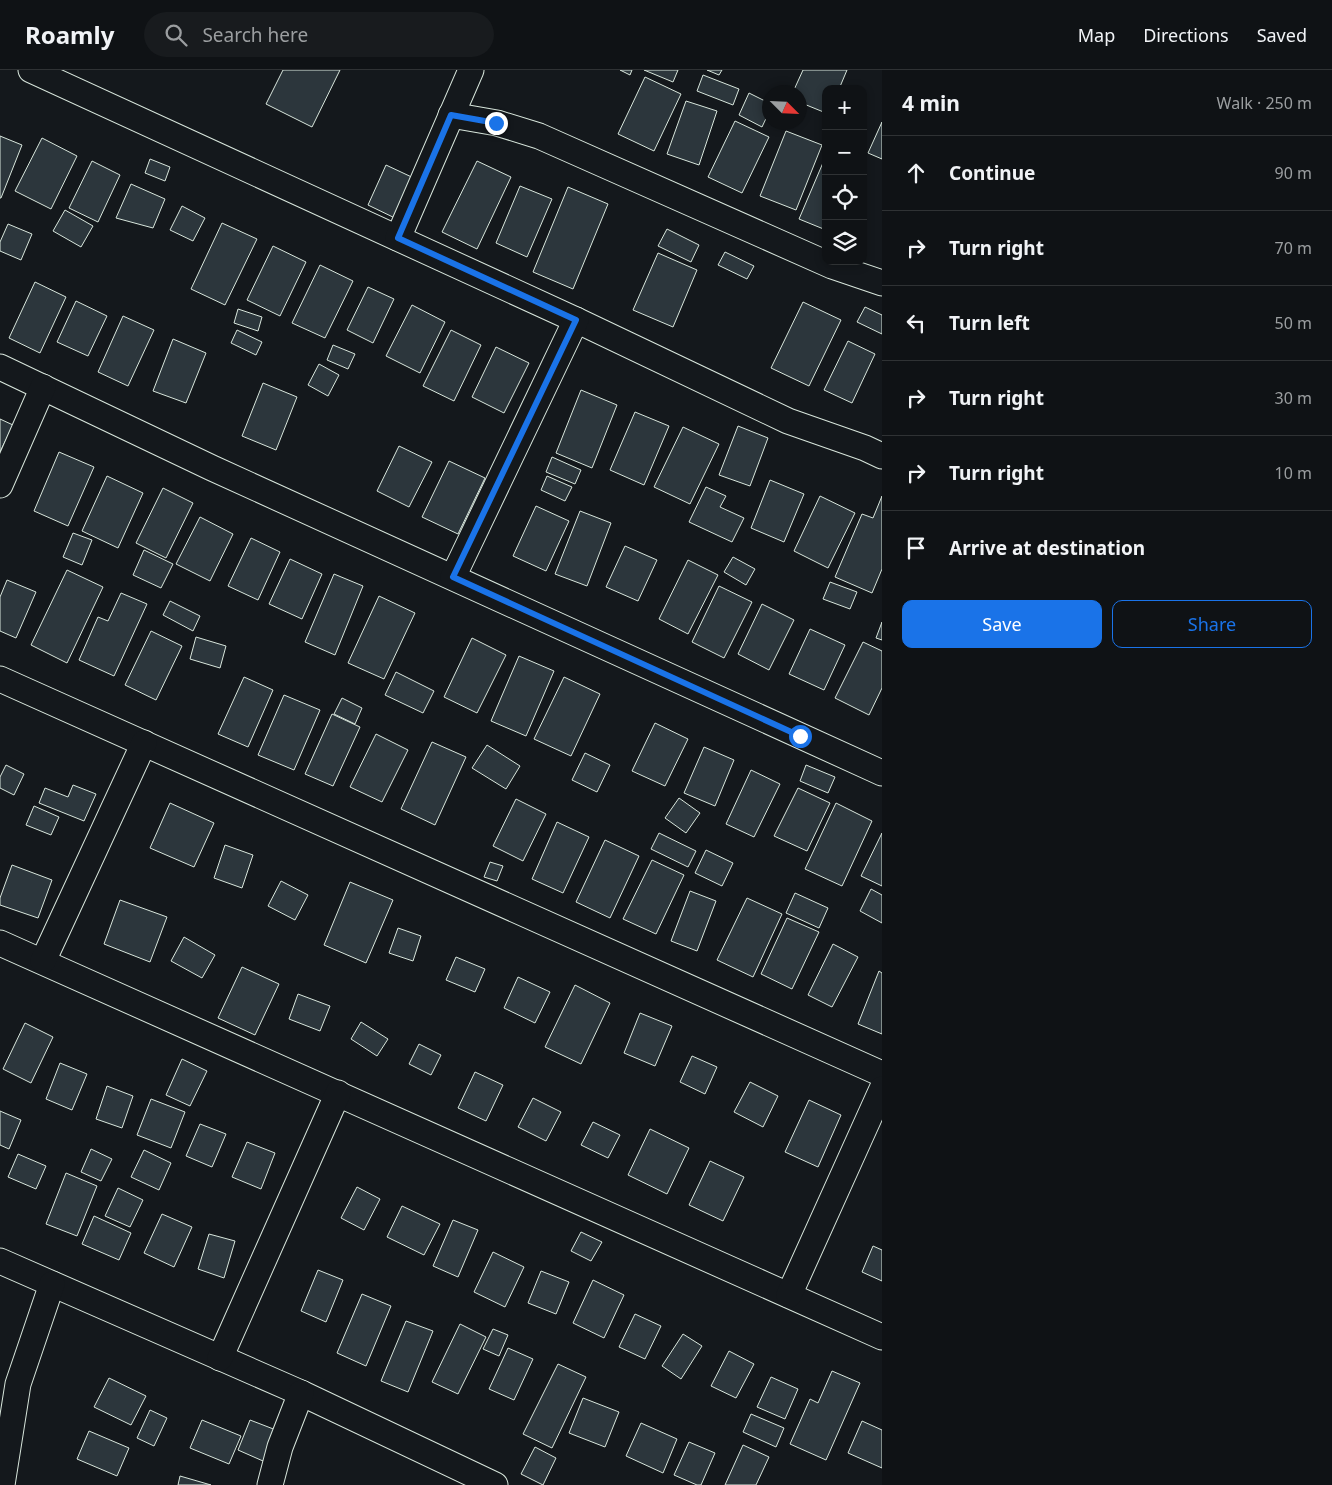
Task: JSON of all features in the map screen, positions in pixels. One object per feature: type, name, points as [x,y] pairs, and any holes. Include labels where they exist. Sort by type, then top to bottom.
[{"type":"street","points":[[31,70],[576,320],[788,421],[865,448],[882,456]]},
{"type":"street","points":[[398,238],[471,70]]},
{"type":"street","points":[[451,115],[496,123],[539,136],[832,266],[882,283]]},
{"type":"street","points":[[453,577],[576,320]]},
{"type":"street","points":[[0,367],[212,468],[882,773]]},
{"type":"street","points":[[0,485],[44,388]]},
{"type":"street","points":[[0,679],[882,1074]]},
{"type":"street","points":[[43,961],[144,743]]},
{"type":"street","points":[[0,943],[882,1337]]},
{"type":"street","points":[[789,1295],[882,1089]]},
{"type":"street","points":[[220,1358],[338,1093]]},
{"type":"street","points":[[0,1261],[301,1394],[495,1485]]},
{"type":"street","points":[[2,1485],[18,1384],[52,1284]]},
{"type":"street","points":[[270,1485],[280,1447],[301,1394]]},
{"type":"building","points":[[283,70],[340,70],[312,127],[266,104]]},
{"type":"building","points":[[620,70],[632,70],[630,75]]},
{"type":"building","points":[[644,70],[678,70],[673,82]]},
{"type":"building","points":[[707,70],[722,70],[719,75]]},
{"type":"building","points":[[803,70],[847,70],[841,85],[822,85],[822,111],[807,105],[807,85],[796,85]]},
{"type":"building","points":[[703,75],[739,89],[733,105],[697,91]]},
{"type":"building","points":[[645,77],[681,94],[654,151],[618,134]]},
{"type":"building","points":[[749,93],[762,100],[762,127],[739,115]]},
{"type":"building","points":[[686,101],[717,111],[699,165],[667,154]]},
{"type":"building","points":[[735,121],[769,137],[742,193],[708,177]]},
{"type":"building","points":[[882,122],[882,159],[868,153]]},
{"type":"building","points":[[786,131],[822,145],[796,210],[760,196]]},
{"type":"building","points":[[0,136],[22,145],[1,198],[0,198]]},
{"type":"building","points":[[42,138],[77,156],[51,209],[15,191]]},
{"type":"building","points":[[150,159],[170,167],[165,181],[145,173]]},
{"type":"building","points":[[92,161],[120,175],[98,222],[69,208]]},
{"type":"building","points":[[477,161],[511,177],[477,249],[442,232]]},
{"type":"building","points":[[386,165],[418,180],[399,220],[368,205]]},
{"type":"building","points":[[822,165],[822,228],[799,219]]},
{"type":"building","points":[[131,184],[165,199],[153,228],[116,218]]},
{"type":"building","points":[[520,186],[552,199],[527,257],[496,243]]},
{"type":"building","points":[[568,187],[608,204],[573,289],[533,272]]},
{"type":"building","points":[[182,206],[205,218],[193,241],[170,230]]},
{"type":"building","points":[[65,210],[93,226],[81,247],[53,231]]},
{"type":"building","points":[[222,223],[257,239],[225,305],[191,289]]},
{"type":"building","points":[[8,224],[32,234],[21,260],[0,251],[0,242]]},
{"type":"building","points":[[667,229],[699,245],[691,262],[658,246]]},
{"type":"building","points":[[273,246],[306,262],[280,316],[247,300]]},
{"type":"building","points":[[725,252],[754,266],[747,279],[718,265]]},
{"type":"building","points":[[658,253],[697,270],[673,327],[633,310]]},
{"type":"building","points":[[320,265],[353,281],[325,338],[292,323]]},
{"type":"building","points":[[35,282],[66,297],[40,353],[9,338]]},
{"type":"building","points":[[368,287],[394,299],[373,343],[347,330]]},
{"type":"building","points":[[76,301],[107,316],[88,356],[57,342]]},
{"type":"building","points":[[803,302],[841,320],[809,386],[771,368]]},
{"type":"building","points":[[412,305],[445,322],[420,373],[386,356]]},
{"type":"building","points":[[865,307],[882,315],[882,334],[857,322]]},
{"type":"building","points":[[238,309],[262,317],[258,331],[234,323]]},
{"type":"building","points":[[123,316],[154,330],[128,386],[98,372]]},
{"type":"building","points":[[237,330],[262,342],[256,355],[231,343]]},
{"type":"building","points":[[451,330],[481,345],[454,401],[423,386]]},
{"type":"building","points":[[173,339],[206,353],[186,403],[153,391]]},
{"type":"building","points":[[848,341],[875,354],[852,403],[824,390]]},
{"type":"building","points":[[333,345],[355,354],[348,369],[327,360]]},
{"type":"building","points":[[496,347],[529,363],[504,413],[472,397]]},
{"type":"building","points":[[319,364],[339,375],[328,396],[308,385]]},
{"type":"building","points":[[263,383],[297,397],[276,450],[242,436]]},
{"type":"building","points":[[581,390],[617,405],[592,468],[556,453]]},
{"type":"building","points":[[635,412],[669,426],[644,485],[610,470]]},
{"type":"building","points":[[0,419],[13,425],[0,452]]},
{"type":"building","points":[[738,426],[768,438],[750,486],[719,475]]},
{"type":"building","points":[[683,427],[719,444],[690,504],[654,487]]},
{"type":"building","points":[[399,446],[432,462],[409,507],[377,491]]},
{"type":"building","points":[[59,452],[94,467],[68,526],[34,511]]},
{"type":"building","points":[[552,457],[581,470],[575,484],[546,472]]},
{"type":"building","points":[[449,461],[485,478],[458,534],[422,517]]},
{"type":"building","points":[[107,476],[143,493],[118,548],[82,531]]},
{"type":"building","points":[[547,476],[572,487],[565,501],[541,490]]},
{"type":"building","points":[[770,480],[804,494],[784,542],[751,528]]},
{"type":"building","points":[[706,487],[726,496],[720,507],[744,518],[732,542],[689,522]]},
{"type":"building","points":[[163,488],[193,503],[166,558],[136,543]]},
{"type":"building","points":[[820,496],[855,513],[828,568],[794,551]]},
{"type":"building","points":[[882,496],[882,569],[872,593],[835,577],[862,514],[873,518]]},
{"type":"building","points":[[536,506],[569,521],[546,571],[513,556]]},
{"type":"building","points":[[580,511],[611,523],[587,586],[555,574]]},
{"type":"building","points":[[200,517],[233,534],[210,581],[176,564]]},
{"type":"building","points":[[73,533],[92,540],[82,565],[63,557]]},
{"type":"building","points":[[251,538],[280,552],[258,600],[228,586]]},
{"type":"building","points":[[625,546],[657,560],[638,601],[606,587]]},
{"type":"building","points":[[144,550],[173,564],[161,588],[133,575]]},
{"type":"building","points":[[733,557],[755,569],[746,585],[724,572]]},
{"type":"building","points":[[290,559],[322,574],[302,619],[269,604]]},
{"type":"building","points":[[688,560],[718,575],[688,634],[659,619]]},
{"type":"building","points":[[67,570],[103,587],[67,663],[31,645]]},
{"type":"building","points":[[334,574],[363,586],[335,655],[305,642]]},
{"type":"building","points":[[7,580],[36,592],[16,638],[0,631],[0,597]]},
{"type":"building","points":[[830,582],[857,592],[850,609],[823,599]]},
{"type":"building","points":[[719,586],[752,602],[724,658],[692,642]]},
{"type":"building","points":[[121,593],[147,604],[114,676],[79,660],[98,617],[108,621]]},
{"type":"building","points":[[379,596],[415,613],[384,679],[348,663]]},
{"type":"building","points":[[170,601],[200,616],[193,631],[163,615]]},
{"type":"building","points":[[762,604],[794,620],[769,670],[738,654]]},
{"type":"building","points":[[882,622],[882,640],[876,638]]},
{"type":"building","points":[[810,629],[845,645],[824,690],[789,674]]},
{"type":"building","points":[[151,631],[182,646],[156,700],[125,685]]},
{"type":"building","points":[[196,637],[226,646],[220,668],[190,659]]},
{"type":"building","points":[[472,638],[506,655],[477,713],[444,697]]},
{"type":"building","points":[[863,642],[882,651],[882,688],[869,715],[835,698]]},
{"type":"building","points":[[519,656],[554,671],[526,736],[491,721]]},
{"type":"building","points":[[396,672],[434,691],[423,713],[385,695]]},
{"type":"building","points":[[244,677],[273,690],[248,747],[218,734]]},
{"type":"building","points":[[564,677],[600,694],[571,756],[534,739]]},
{"type":"building","points":[[284,695],[320,710],[294,770],[258,755]]},
{"type":"building","points":[[342,698],[362,708],[355,724],[334,714]]},
{"type":"building","points":[[332,714],[360,727],[333,786],[305,774]]},
{"type":"building","points":[[655,723],[688,739],[665,786],[632,771]]},
{"type":"building","points":[[376,734],[408,750],[382,802],[350,787]]},
{"type":"building","points":[[432,742],[466,757],[435,825],[401,809]]},
{"type":"building","points":[[487,745],[520,766],[506,789],[472,768]]},
{"type":"building","points":[[704,747],[734,760],[715,806],[684,793]]},
{"type":"building","points":[[585,753],[610,765],[597,792],[572,780]]},
{"type":"building","points":[[6,765],[24,774],[14,795],[0,788],[0,777]]},
{"type":"building","points":[[806,765],[835,777],[828,793],[800,781]]},
{"type":"building","points":[[751,770],[780,784],[754,837],[726,824]]},
{"type":"building","points":[[73,785],[96,794],[84,821],[39,803],[45,788],[68,797]]},
{"type":"building","points":[[798,788],[830,803],[807,851],[774,836]]},
{"type":"building","points":[[679,798],[700,813],[686,833],[665,818]]},
{"type":"building","points":[[516,799],[546,814],[523,861],[493,846]]},
{"type":"building","points":[[170,803],[214,823],[194,867],[150,848]]},
{"type":"building","points":[[836,803],[872,821],[842,886],[805,869]]},
{"type":"building","points":[[34,806],[59,817],[51,835],[26,825]]},
{"type":"building","points":[[557,822],[589,837],[563,893],[532,879]]},
{"type":"building","points":[[659,833],[696,851],[688,867],[651,849]]},
{"type":"building","points":[[882,833],[882,886],[861,876]]},
{"type":"building","points":[[605,840],[639,856],[610,918],[576,902]]},
{"type":"building","points":[[225,845],[253,855],[242,888],[214,878]]},
{"type":"building","points":[[706,850],[733,863],[722,886],[695,873]]},
{"type":"building","points":[[652,860],[684,875],[656,934],[623,919]]},
{"type":"building","points":[[490,862],[503,866],[497,881],[484,877]]},
{"type":"building","points":[[12,865],[52,880],[38,918],[0,905],[0,898]]},
{"type":"building","points":[[281,881],[308,895],[295,920],[268,906]]},
{"type":"building","points":[[350,882],[393,900],[366,963],[324,945]]},
{"type":"building","points":[[871,889],[882,895],[882,923],[860,911]]},
{"type":"building","points":[[690,891],[716,901],[697,951],[671,941]]},
{"type":"building","points":[[795,893],[828,908],[819,928],[786,913]]},
{"type":"building","points":[[747,898],[782,914],[753,977],[717,960]]},
{"type":"building","points":[[120,900],[167,917],[150,962],[104,944]]},
{"type":"building","points":[[787,918],[819,932],[792,989],[761,974]]},
{"type":"building","points":[[398,928],[421,936],[413,961],[389,953]]},
{"type":"building","points":[[184,937],[215,955],[202,978],[171,961]]},
{"type":"building","points":[[833,944],[858,957],[832,1007],[808,995]]},
{"type":"building","points":[[456,957],[485,969],[475,992],[446,980]]},
{"type":"building","points":[[242,967],[279,984],[255,1035],[218,1018]]},
{"type":"building","points":[[879,971],[882,973],[882,1034],[858,1024]]},
{"type":"building","points":[[518,977],[550,992],[535,1023],[504,1008]]},
{"type":"building","points":[[575,985],[610,1003],[581,1064],[545,1047]]},
{"type":"building","points":[[298,994],[330,1006],[320,1031],[289,1019]]},
{"type":"building","points":[[640,1013],[672,1026],[655,1066],[624,1053]]},
{"type":"building","points":[[361,1022],[388,1039],[377,1056],[351,1039]]},
{"type":"building","points":[[25,1023],[53,1037],[31,1083],[3,1069]]},
{"type":"building","points":[[419,1044],[441,1055],[431,1075],[409,1064]]},
{"type":"building","points":[[692,1056],[717,1067],[705,1094],[680,1082]]},
{"type":"building","points":[[182,1059],[207,1071],[190,1106],[166,1095]]},
{"type":"building","points":[[60,1063],[87,1074],[72,1110],[46,1099]]},
{"type":"building","points":[[475,1072],[503,1085],[486,1121],[458,1108]]},
{"type":"building","points":[[750,1082],[778,1096],[763,1127],[734,1112]]},
{"type":"building","points":[[107,1086],[133,1096],[122,1128],[96,1119]]},
{"type":"building","points":[[533,1098],[561,1112],[546,1141],[518,1127]]},
{"type":"building","points":[[151,1099],[185,1112],[171,1148],[137,1135]]},
{"type":"building","points":[[809,1100],[841,1115],[818,1167],[785,1152]]},
{"type":"building","points":[[0,1111],[21,1120],[9,1149],[0,1145]]},
{"type":"building","points":[[593,1122],[620,1135],[608,1158],[581,1145]]},
{"type":"building","points":[[200,1124],[226,1134],[212,1167],[186,1156]]},
{"type":"building","points":[[650,1129],[689,1148],[667,1194],[628,1175]]},
{"type":"building","points":[[247,1142],[275,1153],[261,1189],[232,1177]]},
{"type":"building","points":[[91,1149],[112,1159],[101,1181],[81,1172]]},
{"type":"building","points":[[144,1150],[171,1163],[159,1190],[131,1177]]},
{"type":"building","points":[[18,1154],[46,1166],[36,1189],[8,1177]]},
{"type":"building","points":[[710,1161],[744,1177],[723,1221],[689,1205]]},
{"type":"building","points":[[66,1173],[97,1186],[77,1236],[46,1224]]},
{"type":"building","points":[[357,1187],[380,1199],[364,1230],[341,1218]]},
{"type":"building","points":[[118,1188],[143,1200],[130,1227],[105,1216]]},
{"type":"building","points":[[402,1206],[440,1224],[424,1255],[387,1237]]},
{"type":"building","points":[[162,1214],[192,1227],[174,1267],[144,1253]]},
{"type":"building","points":[[94,1216],[131,1233],[119,1260],[82,1244]]},
{"type":"building","points":[[453,1220],[478,1230],[458,1277],[433,1266]]},
{"type":"building","points":[[581,1232],[602,1242],[591,1261],[571,1251]]},
{"type":"building","points":[[209,1234],[235,1241],[224,1278],[198,1269]]},
{"type":"building","points":[[873,1246],[882,1250],[882,1281],[862,1272]]},
{"type":"building","points":[[493,1252],[524,1267],[505,1307],[474,1292]]},
{"type":"building","points":[[318,1270],[343,1280],[326,1322],[301,1311]]},
{"type":"building","points":[[541,1271],[569,1282],[556,1314],[528,1303]]},
{"type":"building","points":[[593,1280],[624,1295],[604,1338],[573,1323]]},
{"type":"building","points":[[362,1294],[391,1306],[366,1366],[337,1353]]},
{"type":"building","points":[[635,1314],[661,1326],[645,1359],[619,1347]]},
{"type":"building","points":[[406,1321],[433,1331],[408,1392],[381,1381]]},
{"type":"building","points":[[460,1324],[486,1337],[458,1394],[432,1382]]},
{"type":"building","points":[[493,1329],[508,1335],[499,1356],[483,1349]]},
{"type":"building","points":[[683,1334],[702,1346],[681,1379],[662,1366]]},
{"type":"building","points":[[508,1348],[533,1359],[514,1400],[489,1389]]},
{"type":"building","points":[[729,1351],[754,1364],[736,1398],[711,1386]]},
{"type":"building","points":[[558,1364],[586,1377],[552,1448],[523,1434]]},
{"type":"building","points":[[832,1371],[860,1383],[826,1460],[790,1444],[810,1399],[818,1403]]},
{"type":"building","points":[[771,1377],[798,1389],[785,1419],[757,1407]]},
{"type":"building","points":[[109,1378],[146,1396],[131,1425],[94,1407]]},
{"type":"building","points":[[583,1398],[619,1412],[605,1447],[569,1433]]},
{"type":"building","points":[[150,1410],[167,1418],[154,1446],[137,1438]]},
{"type":"building","points":[[751,1414],[784,1428],[776,1447],[743,1432]]},
{"type":"building","points":[[202,1420],[241,1436],[229,1464],[190,1448]]},
{"type":"building","points":[[250,1420],[276,1430],[263,1461],[238,1450]]},
{"type":"building","points":[[862,1421],[882,1430],[882,1468],[848,1453]]},
{"type":"building","points":[[641,1423],[677,1439],[663,1473],[626,1456]]},
{"type":"building","points":[[89,1431],[129,1448],[117,1476],[77,1459]]},
{"type":"building","points":[[689,1442],[715,1453],[701,1485],[674,1475]]},
{"type":"building","points":[[743,1445],[769,1457],[756,1485],[725,1485]]},
{"type":"building","points":[[535,1447],[556,1458],[543,1485],[521,1474]]},
{"type":"building","points":[[180,1476],[211,1485],[178,1485]]},
{"type":"route","points":[[496,123],[451,115],[398,238],[576,320],[453,577],[800,736]]}]
